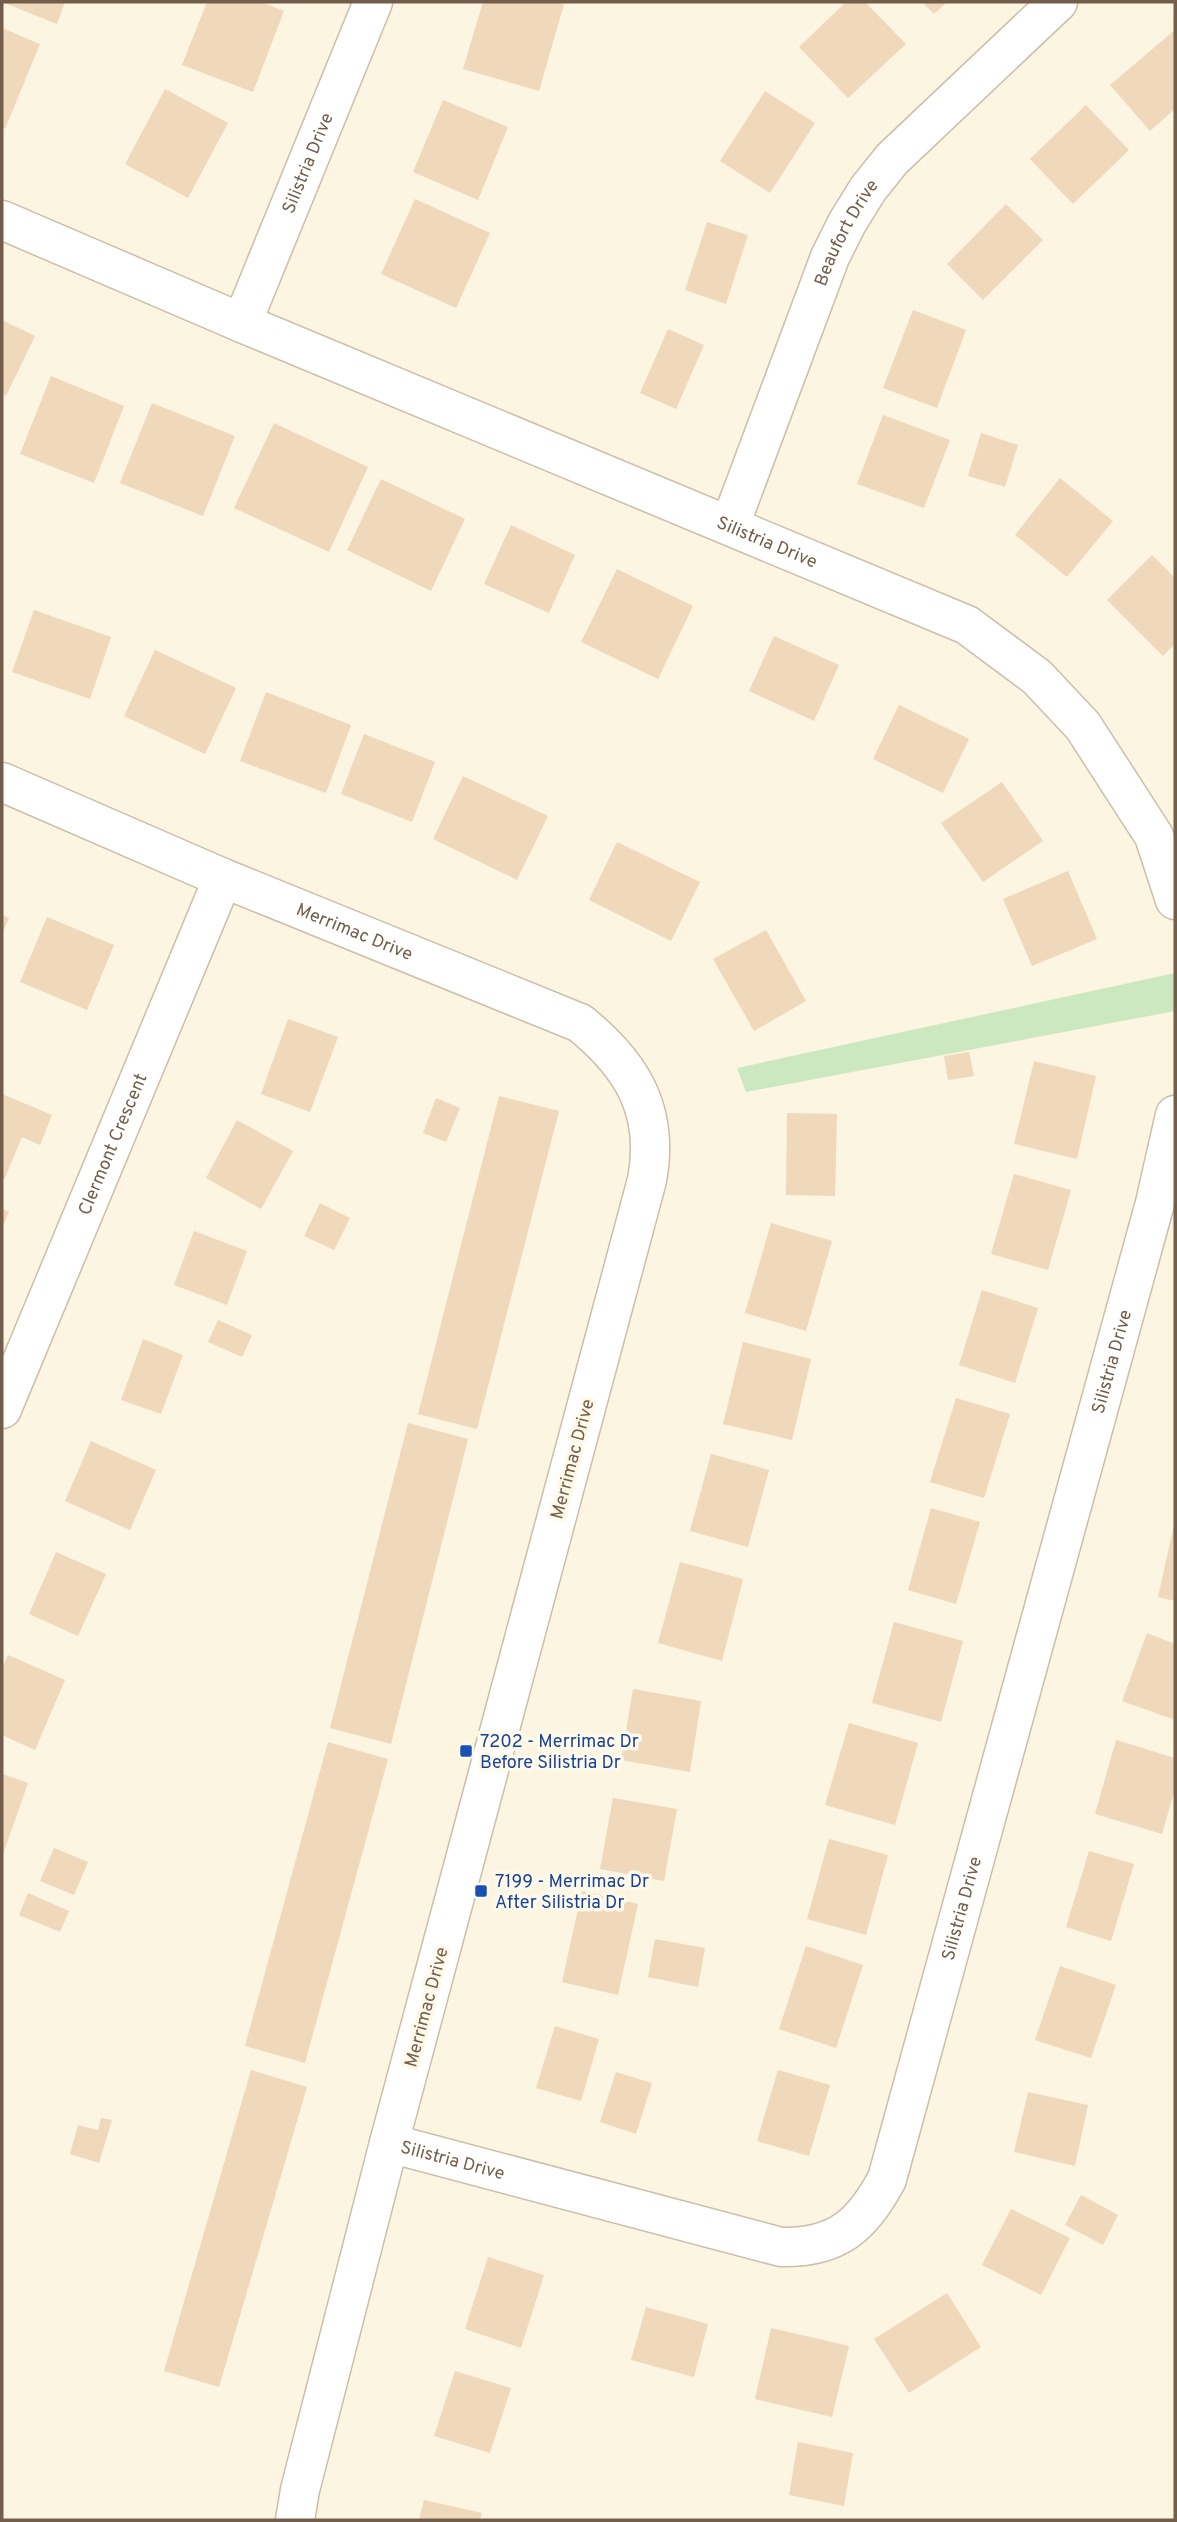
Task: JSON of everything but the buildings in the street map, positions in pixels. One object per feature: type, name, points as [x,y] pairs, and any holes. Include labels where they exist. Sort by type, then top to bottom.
[{"type":"street","name":"Silistria Drive","points":[[242,323],[373,2]]},
{"type":"street","name":"Beaufort Drive","points":[[730,525],[830,257],[868,189],[905,145],[1058,2]]},
{"type":"street","name":"Silistria Drive","points":[[2,220],[967,625],[1037,677],[1083,726],[1154,836],[1175,900]]},
{"type":"street","name":"Merrimac Drive","points":[[2,782],[223,877],[580,1023],[608,1045],[621,1062],[642,1097],[650,1134],[647,1181],[389,2143],[300,2490],[295,2520]]},
{"type":"street","name":"Clermont Crescent","points":[[2,1409],[223,877]]},
{"type":"street","name":"Silistria Drive","points":[[389,2143],[782,2247],[802,2248],[839,2237],[863,2218],[874,2205],[887,2179],[1155,1203],[1175,1115]]},
{"type":"green space","points":[[1175,973],[1175,1011],[746,1092],[737,1068]]},
{"type":"place","name":"7202 - Merrimac Dr Before Silistria Dr","points":[[466,1751]]},
{"type":"place","name":"7199 - Merrimac Dr After Silistria Dr","points":[[481,1891]]}]
